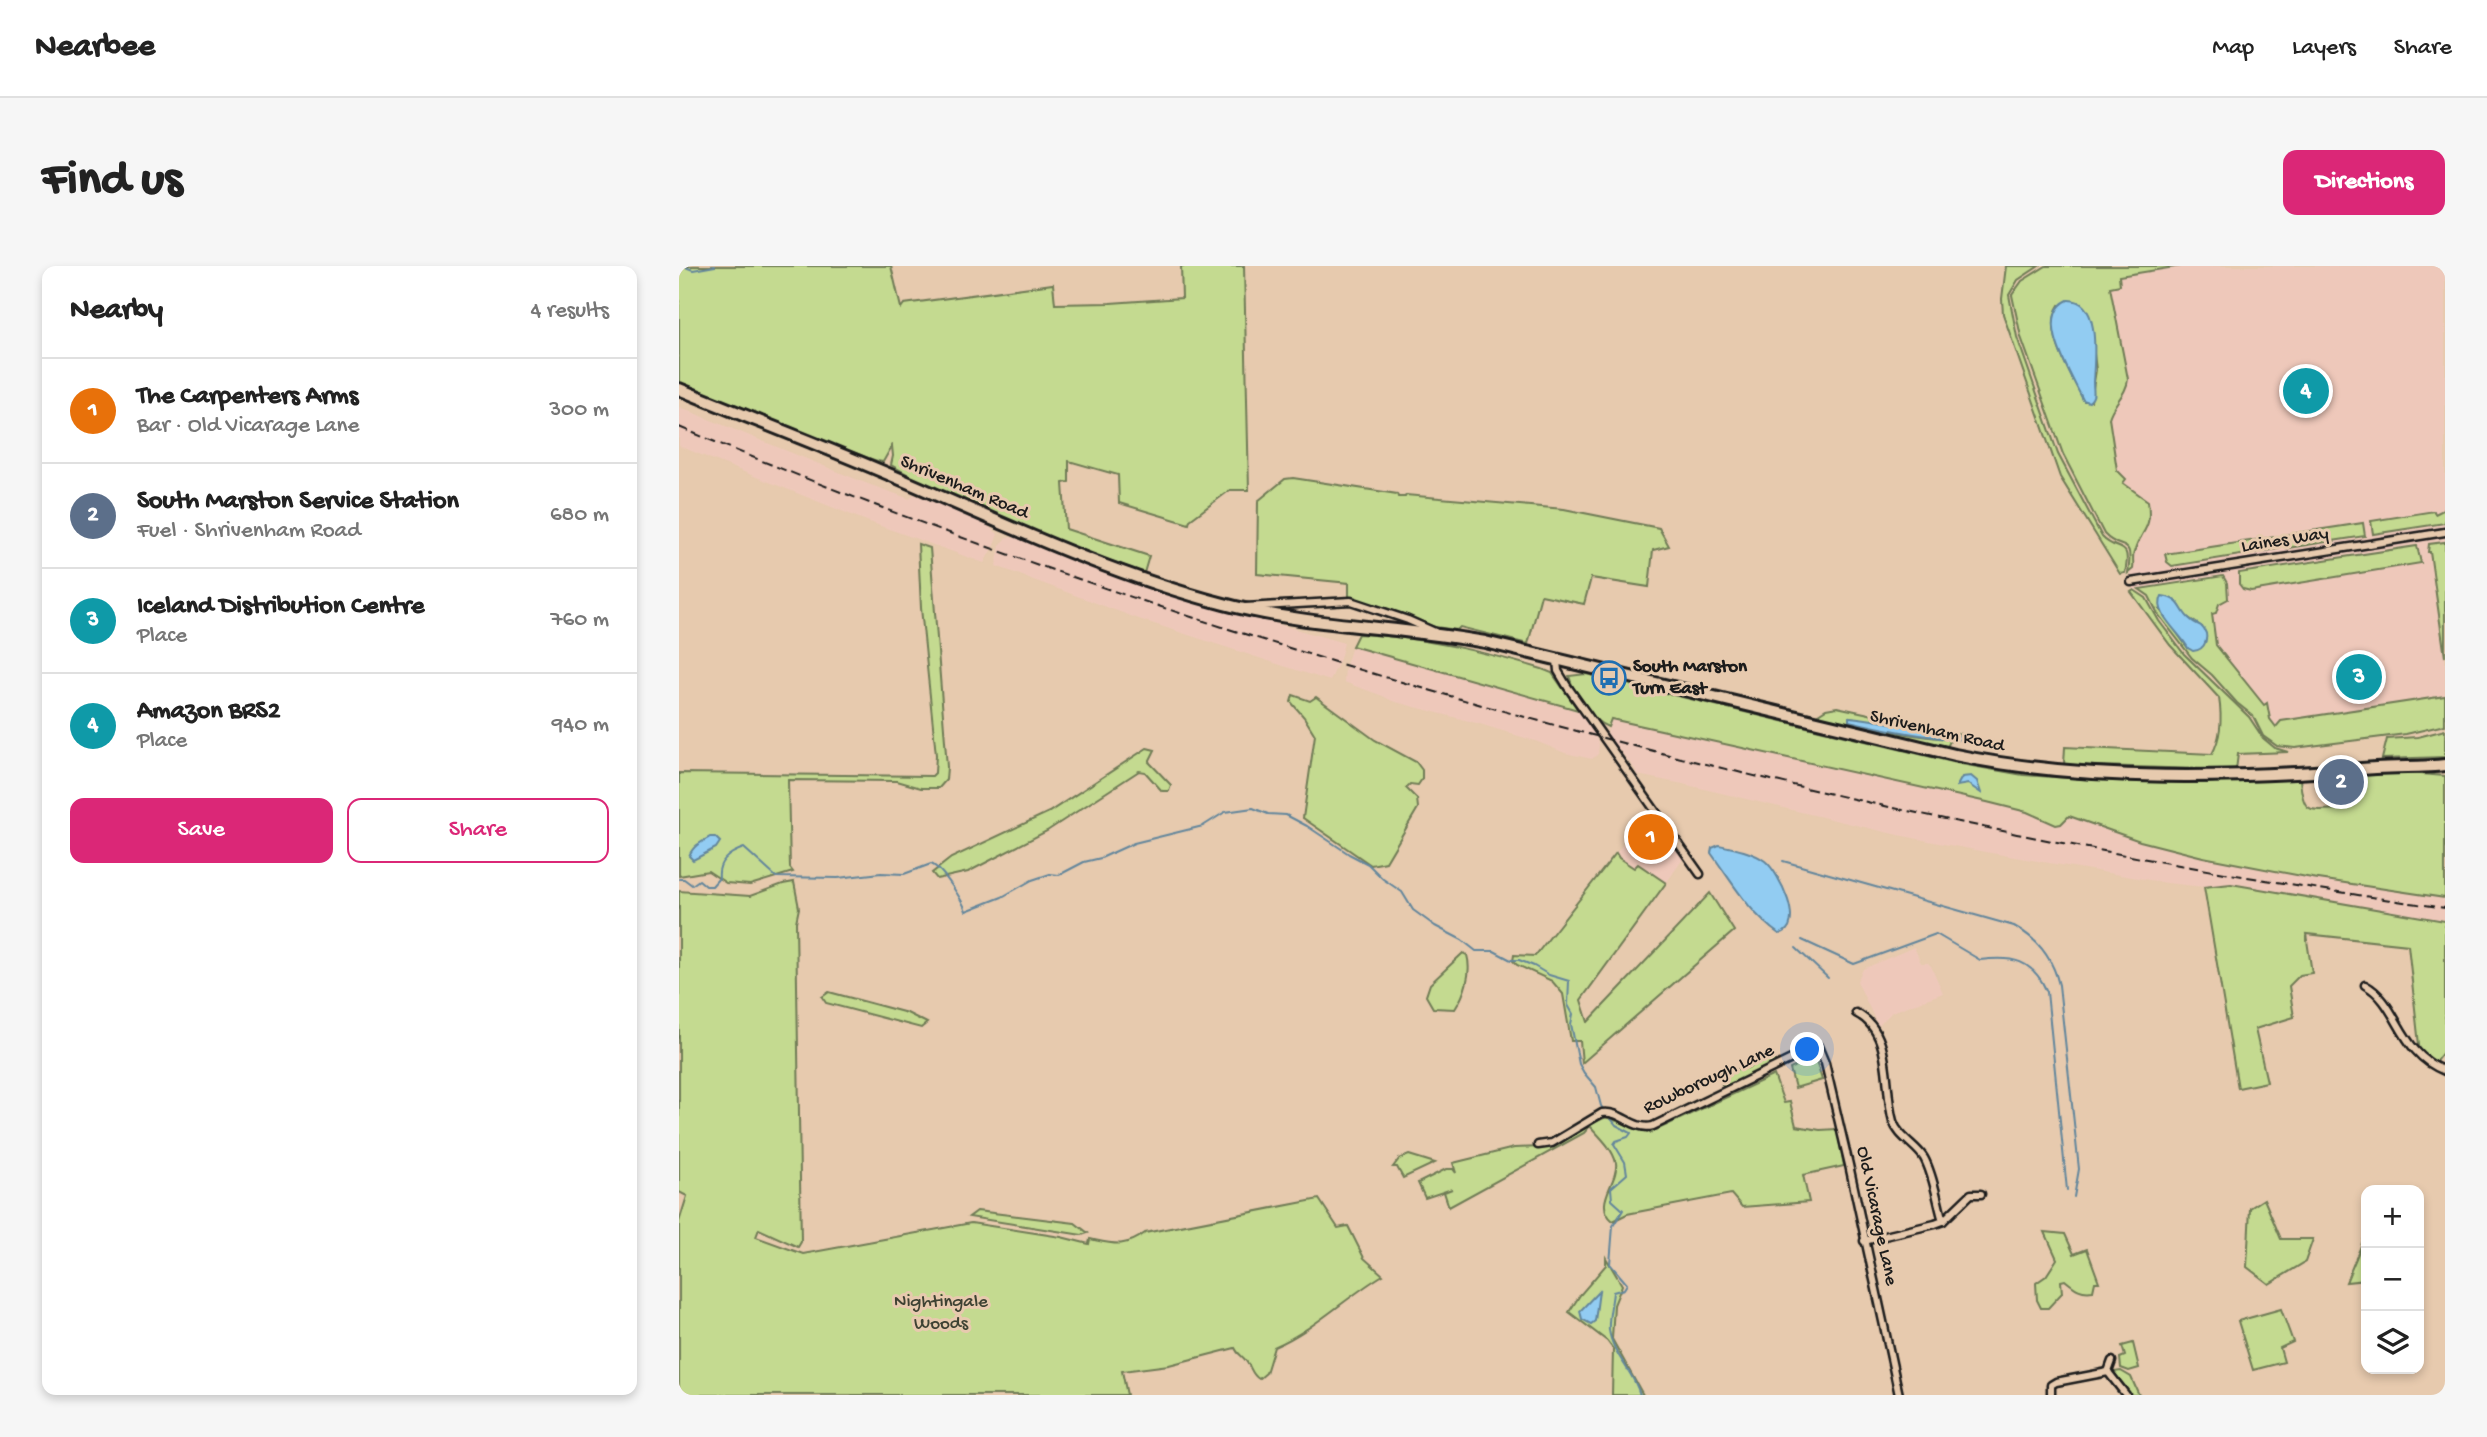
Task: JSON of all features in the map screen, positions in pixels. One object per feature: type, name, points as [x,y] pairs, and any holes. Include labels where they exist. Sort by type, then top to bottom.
[{"type":"highway","name":"Shrivenham Road","points":[[679,388],[1082,557],[1177,591],[1240,608],[1314,622],[1437,633],[1485,642],[1941,752],[2014,767],[2081,772],[2265,776],[2398,766],[2444,766]]},
{"type":"street","name":"Laines Way","points":[[2131,582],[2445,532]]},
{"type":"street","name":"Shrivenham Road","points":[[1240,608],[1351,601],[1409,620],[1437,633]]},
{"type":"street","points":[[1557,660],[1558,671],[1567,686],[1700,874]]},
{"type":"street","points":[[2365,985],[2376,993],[2413,1050],[2428,1064],[2445,1072]]},
{"type":"street","points":[[1856,1013],[1871,1022],[1876,1032],[1894,1123],[1927,1164],[1943,1221]]},
{"type":"street","name":"Rowborough Lane","points":[[1538,1145],[1552,1143],[1605,1113],[1637,1126],[1653,1126],[1818,1046]]},
{"type":"street","name":"Old Vicarage Lane","points":[[1818,1046],[1825,1063],[1899,1395]]},
{"type":"street","points":[[1864,1241],[1929,1227],[1943,1221],[1971,1194],[1981,1194]]},
{"type":"street","points":[[2108,1372],[2112,1361]]},
{"type":"street","points":[[2051,1395],[2051,1385],[2056,1381],[2108,1372]]},
{"type":"street","points":[[2108,1372],[2126,1395]]},
{"type":"shaded area","points":[[2181,266],[2445,266],[2445,542],[2430,544],[2429,552],[2445,657],[2445,696],[2281,721],[2276,727],[2270,719],[2267,703],[2264,706],[2216,645],[2212,614],[2219,604],[2228,599],[2227,583],[2223,576],[2133,590],[2130,572],[2135,566],[2133,554],[2149,525],[2128,487],[2123,483],[2126,479],[2117,470],[2109,414],[2127,386],[2128,379],[2109,277]]},
{"type":"shaded area","points":[[679,407],[868,484],[910,499],[914,494],[986,524],[998,534],[994,545],[984,563],[864,520],[679,446]]},
{"type":"shaded area","points":[[1006,537],[1019,538],[1187,598],[1344,643],[1340,659],[1330,681],[1139,619],[996,566],[1000,546]]},
{"type":"shaded area","points":[[1352,646],[1578,710],[1594,732],[1599,745],[1598,754],[1592,759],[1565,753],[1480,724],[1392,701],[1344,682]]},
{"type":"shaded area","points":[[1610,719],[1987,802],[2027,812],[2040,819],[2065,821],[2069,816],[2140,841],[2203,857],[2312,878],[2445,898],[2445,921],[2232,884],[2204,887],[2167,883],[1985,852],[1898,835],[1637,775],[1607,735]]},
{"type":"shaded area","points":[[1650,811],[1683,859],[1666,883],[1638,864],[1634,869],[1616,853]]},
{"type":"shaded area","points":[[1914,947],[1921,963],[1931,966],[1943,993],[1892,1012],[1878,1026],[1857,981],[1863,969]]},
{"type":"green space","points":[[679,266],[891,266],[901,308],[904,304],[1053,284],[1055,304],[1182,298],[1181,266],[1244,266],[1249,490],[1230,490],[1190,520],[1189,524],[1119,503],[1118,475],[1069,461],[1069,482],[1063,483],[1066,529],[1149,556],[1144,573],[1037,534],[906,478],[907,474],[891,465],[892,446],[883,462],[840,451],[679,385]]},
{"type":"green space","points":[[2006,266],[2039,266],[2018,280],[2009,295],[2017,337],[2058,454],[2102,537],[2125,551],[2125,573],[2120,574],[2060,477],[2003,314]]},
{"type":"green space","points":[[2046,266],[2181,266],[2119,276],[2120,285],[2110,287],[2128,379],[2109,418],[2117,470],[2126,479],[2123,483],[2148,501],[2149,510],[2148,523],[2133,554],[2133,569],[2128,573],[2128,549],[2104,534],[2063,454],[2021,337],[2012,295],[2022,281]],"holes":[[[2059,305],[2090,320],[2096,370],[2091,401],[2084,401],[2066,366],[2054,327]]]},
{"type":"green space","points":[[1285,479],[1397,494],[1398,497],[1406,495],[1564,509],[1659,528],[1669,546],[1653,550],[1649,587],[1591,578],[1584,604],[1541,595],[1528,644],[1460,627],[1457,630],[1435,627],[1349,599],[1349,583],[1257,574],[1258,501]]},
{"type":"green space","points":[[2445,509],[2445,523],[2373,534],[2371,521],[2434,511],[2435,514]]},
{"type":"green space","points":[[2363,523],[2365,536],[2287,548],[2284,535]]},
{"type":"green space","points":[[2276,537],[2278,549],[2172,566],[2167,562],[2165,554]]},
{"type":"green space","points":[[2445,542],[2445,657],[2428,552],[2429,544]]},
{"type":"green space","points":[[918,544],[930,548],[946,780],[939,788],[921,788],[897,781],[788,780],[790,868],[793,872],[750,885],[726,883],[708,871],[679,876],[679,773],[932,776],[935,773],[936,755],[921,608]]},
{"type":"green space","points":[[2417,546],[2421,563],[2251,591],[2243,589],[2239,584],[2239,573]]},
{"type":"green space","points":[[2223,576],[2227,583],[2228,599],[2219,604],[2216,613],[2212,614],[2216,645],[2264,705],[2267,703],[2270,719],[2276,727],[2281,721],[2445,696],[2445,725],[2406,734],[2295,748],[2277,746],[2263,736],[2253,716],[2192,658],[2158,614],[2149,596],[2139,589]],"holes":[[[2160,610],[2187,617],[2202,627],[2188,648]]]},
{"type":"green space","points":[[2134,590],[2146,598],[2159,621],[2184,654],[2249,717],[2263,738],[2275,748],[2288,752],[2238,754],[2236,770],[2064,765],[2065,747],[2212,754],[2218,740],[2221,712],[2219,698],[2170,645],[2131,592]]},
{"type":"green space","points":[[1358,634],[1451,646],[1542,669],[1552,673],[1578,710],[1352,646]]},
{"type":"green space","points":[[1586,674],[1961,764],[2023,775],[2208,783],[2300,779],[2303,799],[2306,805],[2315,810],[2343,809],[2359,773],[2396,772],[2445,776],[2445,898],[2312,878],[2203,857],[2140,841],[2069,816],[2056,825],[2027,812],[1987,802],[1611,719],[1608,727],[1595,719],[1584,706],[1569,676]]},
{"type":"green space","points":[[1293,695],[1310,701],[1316,697],[1375,740],[1416,762],[1422,770],[1422,779],[1418,785],[1410,784],[1406,788],[1417,799],[1418,808],[1386,862],[1371,865],[1303,818],[1315,735],[1291,702]]},
{"type":"green space","points":[[1837,707],[1965,735],[1933,733],[1850,717],[1850,722],[1875,728],[1951,739],[1946,749],[1815,716],[1826,709]]},
{"type":"green space","points":[[2445,730],[2445,757],[2382,759],[2387,739],[2418,737]]},
{"type":"green space","points":[[1147,748],[1155,750],[1149,762],[1171,785],[1169,791],[1162,791],[1145,772],[1139,771],[1047,831],[968,872],[937,879],[932,873],[951,858],[1049,812]]},
{"type":"green space","points":[[1616,853],[1634,868],[1638,864],[1666,883],[1581,1000],[1588,1022],[1710,893],[1734,931],[1582,1063],[1580,1041],[1571,1041],[1563,994],[1552,981],[1513,961],[1514,955],[1535,956]]},
{"type":"green space","name":"Nightingale Woods","points":[[794,882],[799,908],[796,922],[801,1242],[798,1247],[759,1229],[756,1237],[803,1254],[971,1223],[1089,1244],[1090,1239],[1119,1244],[1145,1233],[1319,1199],[1338,1228],[1348,1226],[1364,1258],[1383,1275],[1303,1332],[1274,1347],[1266,1373],[1259,1379],[1235,1348],[1169,1365],[1122,1371],[1127,1395],[679,1395],[679,1222],[687,1196],[679,1192],[679,891],[750,896]]},
{"type":"green space","points":[[2231,884],[2445,921],[2445,1050],[2436,1061],[2430,1062],[2420,1054],[2408,945],[2306,934],[2312,973],[2300,975],[2289,986],[2294,1017],[2255,1029],[2267,1082],[2238,1088],[2204,887]]},
{"type":"green space","points":[[1463,953],[1467,955],[1468,976],[1459,1003],[1455,1009],[1433,1008],[1426,996],[1430,984]]},
{"type":"green space","points":[[829,992],[907,1013],[927,1023],[921,1028],[826,1003],[822,997]]},
{"type":"green space","points":[[1771,1056],[1777,1064],[1724,1089],[1721,1082],[1730,1070],[1747,1068]]},
{"type":"green space","points":[[1815,1057],[1822,1080],[1795,1088],[1790,1069]]},
{"type":"green space","points":[[1774,1075],[1784,1103],[1790,1102],[1796,1126],[1820,1130],[1837,1129],[1844,1166],[1803,1175],[1809,1202],[1742,1207],[1731,1194],[1627,1214],[1613,1221],[1605,1207],[1616,1163],[1609,1148],[1590,1126],[1584,1133],[1449,1207],[1444,1192],[1452,1189],[1425,1198],[1418,1183],[1446,1169],[1453,1169],[1456,1173],[1453,1163],[1514,1148],[1541,1147],[1606,1117],[1650,1133]]},
{"type":"green space","points":[[1409,1155],[1435,1163],[1403,1178],[1397,1167],[1393,1167],[1399,1159]]},
{"type":"green space","points":[[2264,1199],[2281,1239],[2313,1239],[2305,1262],[2269,1284],[2247,1267],[2250,1208]]},
{"type":"green space","points":[[977,1211],[1075,1223],[1088,1233],[1082,1235],[969,1217]]},
{"type":"green space","points":[[2045,1232],[2065,1234],[2074,1254],[2087,1249],[2099,1282],[2095,1282],[2093,1291],[2085,1291],[2065,1280],[2061,1281],[2062,1293],[2048,1308],[2041,1308],[2037,1300],[2036,1283],[2046,1276],[2057,1259]]},
{"type":"green space","points":[[2361,1246],[2361,1280],[2346,1282]]},
{"type":"green space","points":[[1606,1258],[1622,1285],[1614,1305],[1612,1339],[1643,1395],[1612,1395],[1613,1349],[1607,1341],[1569,1312],[1606,1265]]},
{"type":"green space","points":[[2281,1309],[2293,1342],[2280,1348],[2284,1362],[2253,1370],[2238,1321]]},
{"type":"green space","points":[[2133,1343],[2139,1368],[2129,1371],[2121,1368],[2120,1358],[2125,1356],[2122,1346]]},
{"type":"green space","points":[[2121,1371],[2131,1377],[2139,1395],[2129,1395],[2114,1372]]},
{"type":"water","points":[[2068,300],[2079,302],[2086,309],[2094,333],[2094,393],[2089,402],[2083,400],[2064,362],[2054,332],[2054,319],[2058,308]]},
{"type":"water","points":[[2162,596],[2174,600],[2187,617],[2204,630],[2206,642],[2201,648],[2193,651],[2188,648],[2169,623],[2161,609]]},
{"type":"water","points":[[1849,717],[1962,736],[1962,740],[1877,727],[1849,721]]},
{"type":"water","points":[[1971,776],[1977,781],[1981,793],[1968,784],[1957,786],[1962,777]]},
{"type":"water","points":[[710,837],[715,837],[720,842],[716,848],[693,860],[689,856],[693,850]]},
{"type":"water","points":[[1719,845],[1755,855],[1771,867],[1788,899],[1791,922],[1787,930],[1779,934],[1750,907],[1711,853],[1712,848]]},
{"type":"water","points":[[1599,1291],[1595,1321],[1591,1324],[1582,1319],[1580,1311]]},
{"type":"waterway","points":[[683,266],[693,270],[715,266]]},
{"type":"waterway","points":[[679,879],[692,885],[699,880],[706,886],[712,886],[719,878],[720,867],[725,858],[744,848],[776,877],[838,878],[881,873],[904,874],[931,864],[946,878],[966,911],[1002,897],[1032,880],[1050,874],[1059,875],[1084,862],[1101,858],[1134,843],[1203,826],[1225,812],[1253,808],[1268,814],[1286,815],[1368,864],[1402,892],[1413,910],[1476,951],[1494,951],[1569,981],[1568,1005],[1573,1014],[1571,1024],[1579,1064],[1596,1087],[1605,1111]]},
{"type":"waterway","points":[[1783,861],[2014,926],[2037,944],[2053,967],[2059,985],[2079,1169],[2074,1197]]},
{"type":"waterway","points":[[1802,940],[1854,964],[1936,934],[1980,960],[2012,960],[2028,966],[2047,992],[2067,1190]]},
{"type":"waterway","points":[[1796,948],[1828,978]]},
{"type":"waterway","points":[[1608,1115],[1616,1125],[1631,1133],[1614,1144],[1625,1162],[1627,1174],[1611,1188],[1612,1200],[1623,1210],[1613,1226],[1610,1264],[1627,1284],[1624,1289],[1613,1292],[1609,1330],[1614,1347],[1640,1395]]},
{"type":"railway","points":[[679,427],[892,512],[1108,589],[1326,660],[1547,723],[1770,780],[1994,829],[2219,872],[2445,908]]},
{"type":"place","name":"Amazon BRS2","points":[[2306,391]]},
{"type":"place","name":"Iceland Distribution Centre","points":[[2359,677]]},
{"type":"place","name":"South Marston Turn East","points":[[1609,678]]},
{"type":"place","name":"South Marston Service Station","points":[[2341,782]]},
{"type":"place","name":"The Carpenters Arms","points":[[1651,837]]}]
